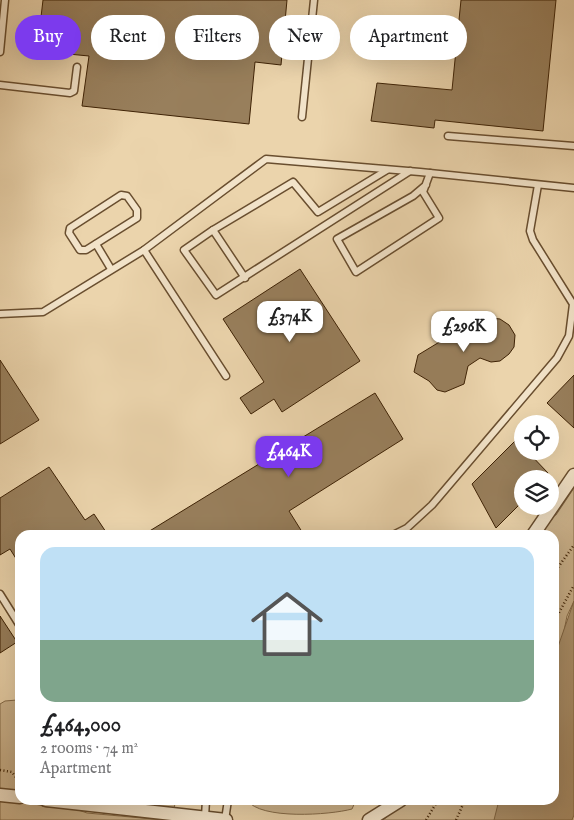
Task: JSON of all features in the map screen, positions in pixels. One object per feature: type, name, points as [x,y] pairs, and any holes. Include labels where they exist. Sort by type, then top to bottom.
[{"type":"street","points":[[536,530],[574,474]]},
{"type":"street","points":[[0,795],[15,796]]},
{"type":"street","points":[[93,805],[226,820]]},
{"type":"street","points":[[369,820],[393,805]]},
{"type":"lane","points":[[0,52],[5,0]]},
{"type":"lane","points":[[302,116],[314,0]]},
{"type":"lane","points":[[0,85],[70,93],[74,91],[77,67]]},
{"type":"lane","points":[[448,136],[574,146]]},
{"type":"lane","points":[[0,314],[44,312],[144,250],[266,159],[410,171],[574,188]]},
{"type":"lane","points":[[387,169],[318,212],[293,182],[213,230],[184,250],[216,295],[410,171]]},
{"type":"lane","points":[[426,185],[413,196],[337,239],[356,272],[439,218],[423,192],[426,185],[430,173]]},
{"type":"lane","points":[[403,530],[432,505],[557,358],[569,336],[573,304],[533,240],[530,231],[538,185]]},
{"type":"lane","points":[[127,196],[137,210],[136,218],[96,244],[86,250],[80,250],[69,233],[70,228],[117,197],[127,196]]},
{"type":"lane","points":[[213,230],[244,278]]},
{"type":"lane","points":[[96,244],[111,269]]},
{"type":"lane","points":[[144,250],[226,376]]},
{"type":"lane","points":[[0,594],[15,618]]},
{"type":"lane","points":[[205,817],[206,805]]},
{"type":"lane","points":[[226,820],[228,805]]},
{"type":"path","points":[[559,566],[574,546]]},
{"type":"path","points":[[559,613],[574,585]]},
{"type":"path","points":[[0,770],[12,772],[15,776]]},
{"type":"path","points":[[426,820],[435,805]]},
{"type":"path","points":[[456,820],[463,805]]},
{"type":"shaded area","points":[[574,488],[574,601],[567,616],[559,655],[559,530],[541,530],[551,516],[559,515],[559,510]]},
{"type":"shaded area","points":[[574,601],[574,815],[572,820],[494,820],[498,805],[559,805],[559,644]]},
{"type":"shaded area","points":[[15,700],[15,792],[0,792],[0,704],[5,701]]},
{"type":"shaded area","points":[[15,799],[15,805],[70,807],[87,813],[163,820],[0,820],[0,801]]},
{"type":"shaded area","points":[[131,805],[175,805],[174,808]]},
{"type":"shaded area","points":[[253,805],[354,805],[352,809],[313,814],[280,813],[266,811]]},
{"type":"shaded area","points":[[402,805],[507,805],[507,820],[383,820]]},
{"type":"building","points":[[43,0],[287,0],[286,15],[269,15],[269,60],[281,60],[281,65],[255,62],[249,124],[82,106],[89,56],[81,55],[81,15],[41,15]]},
{"type":"building","points":[[461,0],[556,0],[543,131],[435,120],[434,128],[371,121],[377,83],[452,90],[455,60],[467,60],[467,15],[460,15]]},
{"type":"building","points":[[300,269],[360,361],[282,412],[274,399],[251,414],[240,398],[264,382],[223,319]]},
{"type":"building","points":[[491,318],[500,319],[509,325],[515,335],[514,347],[500,361],[491,362],[480,358],[468,366],[464,384],[445,392],[437,390],[429,381],[414,372],[418,355],[446,338],[448,324],[475,330],[480,324]]},
{"type":"building","points":[[0,360],[39,420],[0,444]]},
{"type":"building","points":[[574,375],[574,428],[547,403]]},
{"type":"building","points":[[375,393],[403,439],[289,511],[301,530],[151,530]]},
{"type":"building","points":[[514,442],[514,460],[536,460],[545,470],[514,470],[514,510],[496,528],[472,484]]},
{"type":"building","points":[[49,467],[85,520],[94,514],[105,530],[15,530],[15,557],[10,549],[0,555],[0,498]]},
{"type":"building","points":[[0,616],[15,639],[15,643],[0,653]]}]
